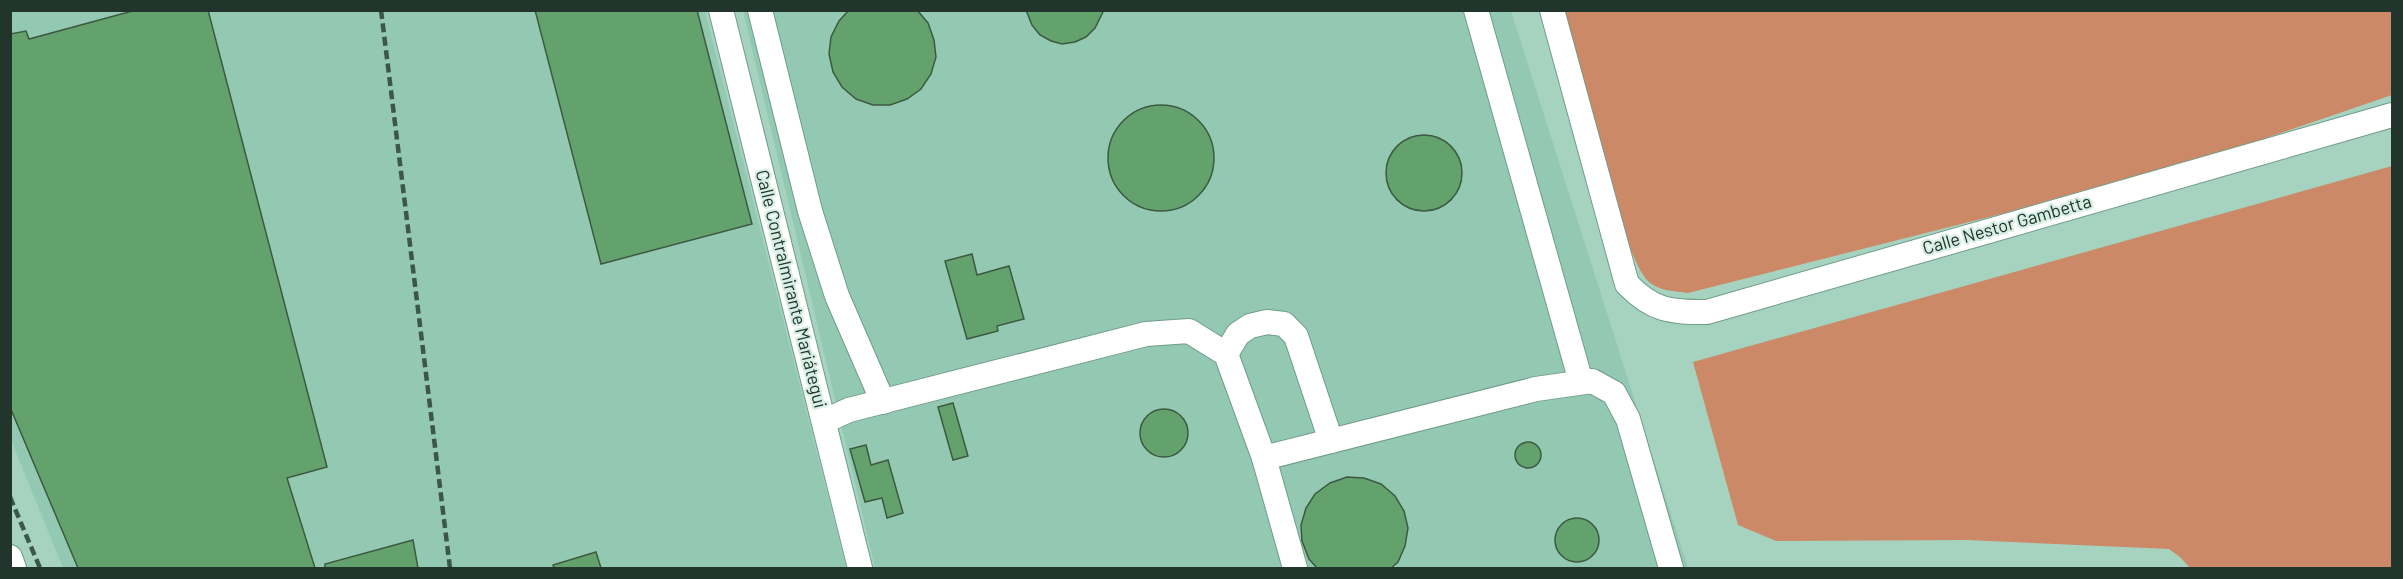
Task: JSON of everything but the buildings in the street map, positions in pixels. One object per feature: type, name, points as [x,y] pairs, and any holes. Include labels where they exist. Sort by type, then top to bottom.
[{"type":"street","name":"Calle Contralmirante Mariátegui","points":[[721,10],[860,568]]},
{"type":"street","points":[[760,10],[810,211],[837,296],[883,402]]},
{"type":"street","points":[[1476,10],[1581,382]]},
{"type":"street","name":"Calle Nestor Gambetta","points":[[1552,10],[1627,284],[1647,302],[1661,309],[1679,312],[1707,312],[2392,115]]},
{"type":"street","points":[[1226,354],[1238,334],[1250,326],[1268,322],[1284,324],[1296,336],[1331,441]]},
{"type":"street","points":[[825,422],[849,411],[1146,334],[1189,331],[1226,354],[1264,458],[1295,568]]},
{"type":"street","points":[[1264,458],[1536,389],[1592,381],[1614,393],[1628,419],[1671,568]]},
{"type":"street","points":[[10,557],[14,568]]},
{"type":"shaded area","points":[[10,11],[705,11],[846,568],[63,568],[11,440]]},
{"type":"shaded area","points":[[743,11],[1511,11],[1688,568],[875,568]]},
{"type":"shaded area","points":[[1563,11],[2392,11],[2392,95],[2237,148],[2001,214],[1688,293],[1653,285],[1638,266],[1626,237],[1601,155]]},
{"type":"shaded area","points":[[2392,166],[2392,568],[2190,568],[2169,549],[1967,540],[1776,541],[1738,525],[1693,362]]},
{"type":"railway","points":[[381,10],[450,568]]},
{"type":"railway","points":[[10,497],[40,568]]}]
